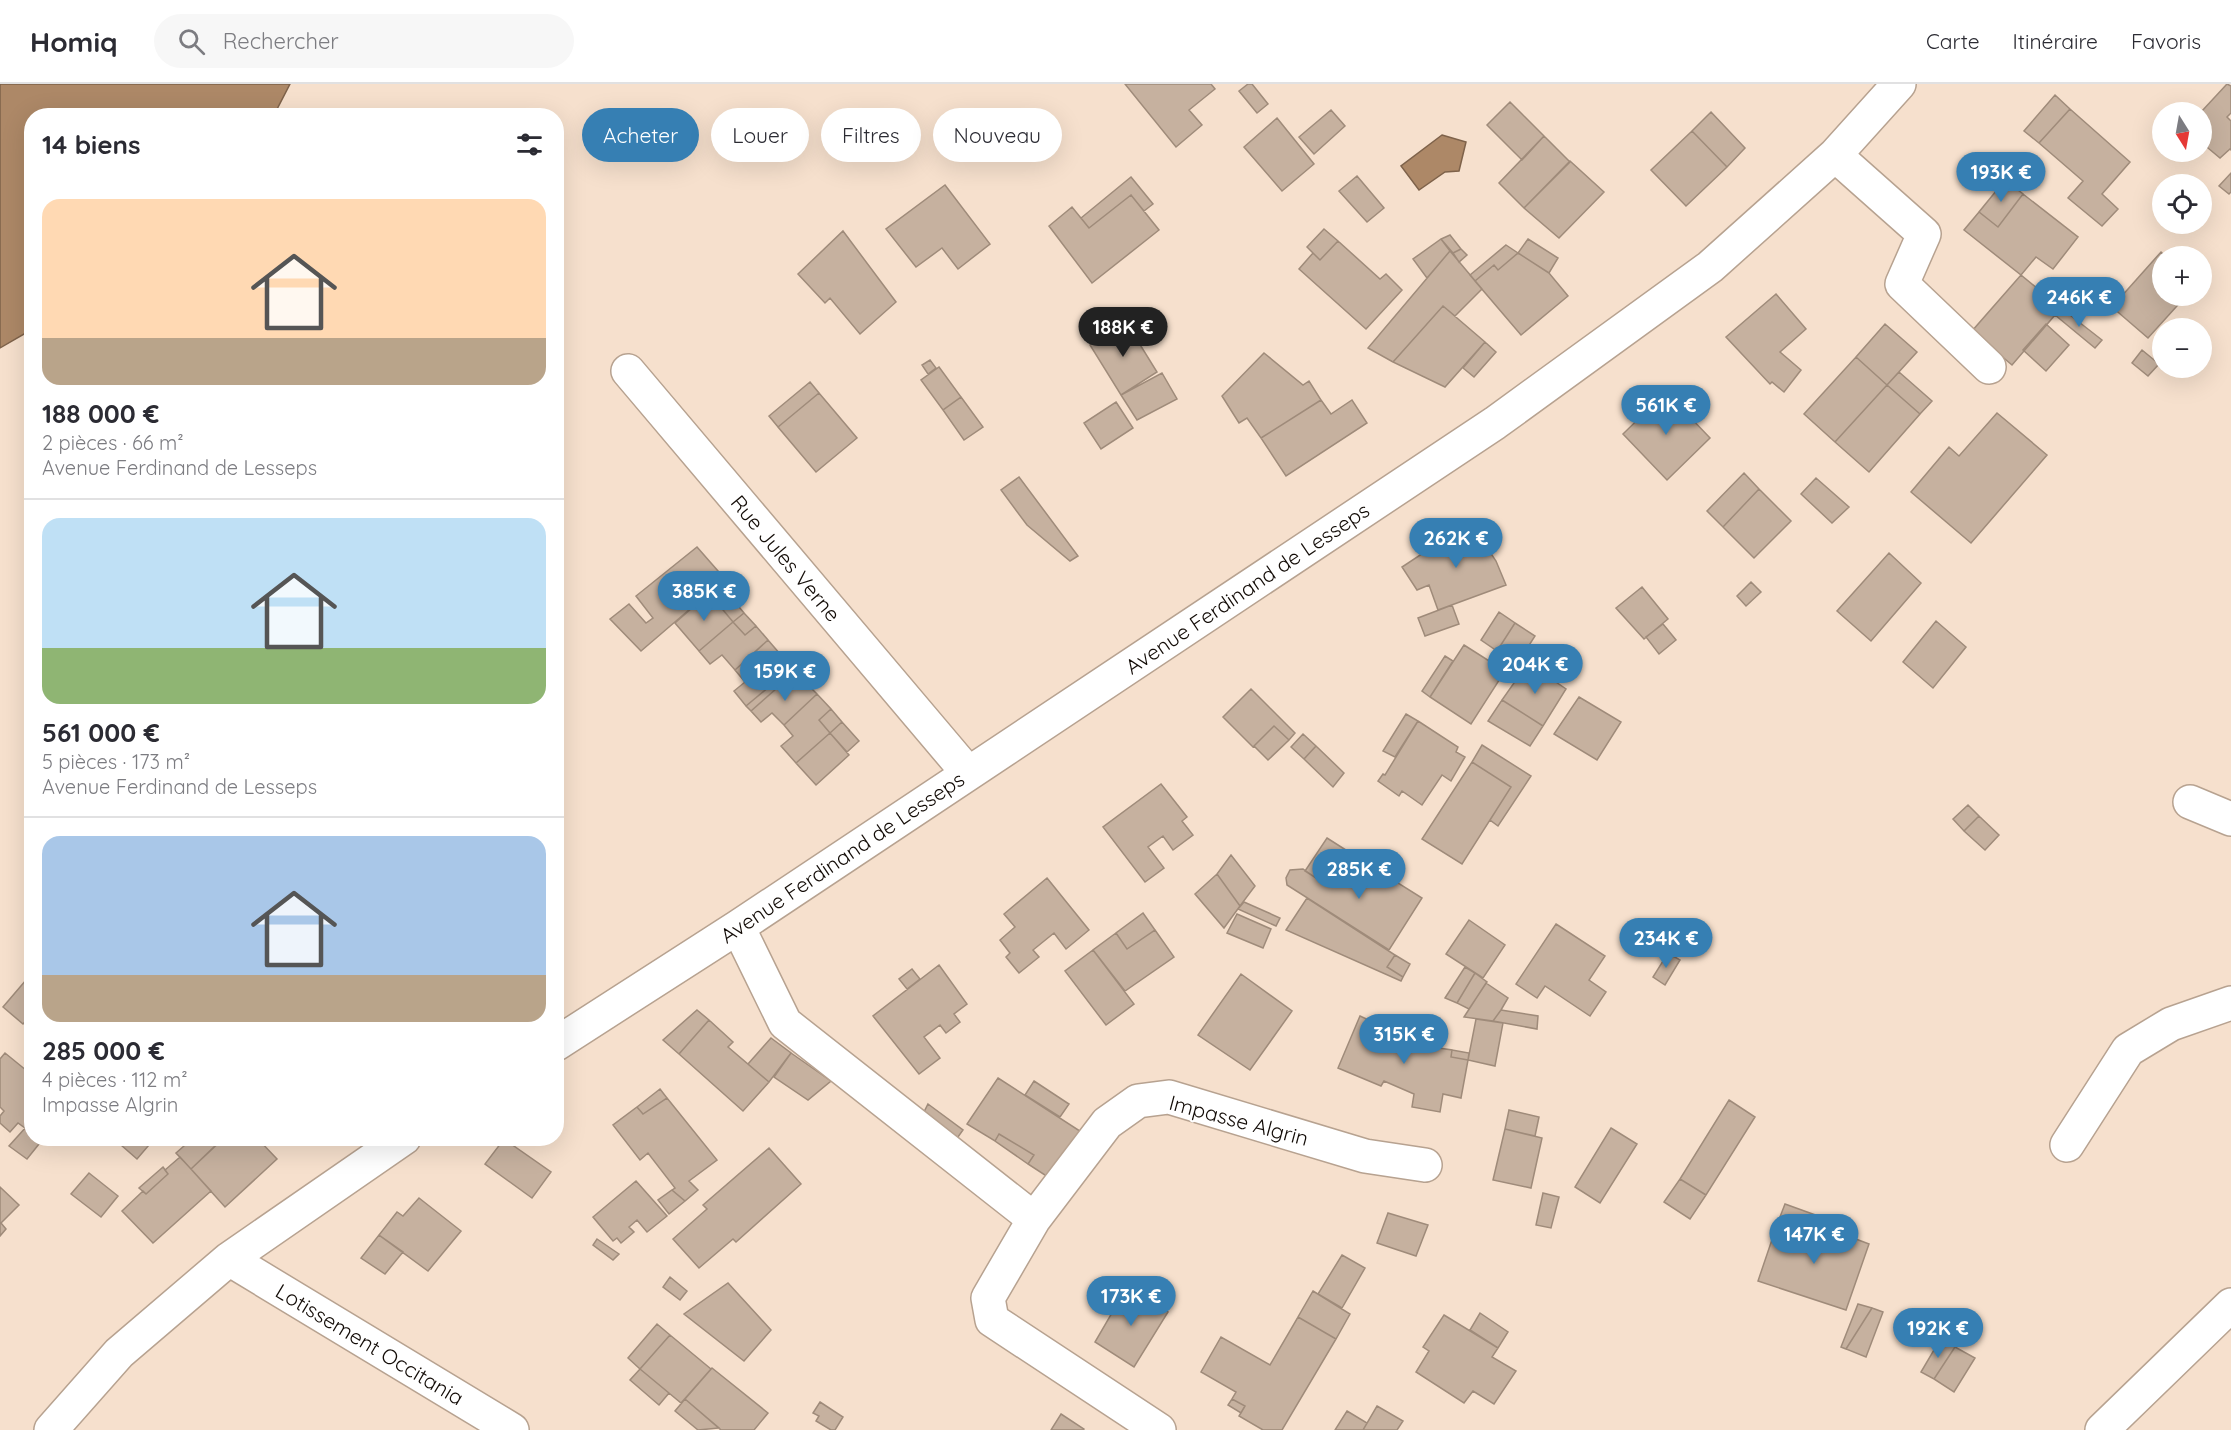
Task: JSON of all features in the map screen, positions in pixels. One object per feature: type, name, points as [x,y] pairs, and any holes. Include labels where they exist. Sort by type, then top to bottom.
[{"type":"street","name":"Avenue Ferdinand de Lesseps","points":[[564,1039],[738,927],[1496,423],[1710,267],[1835,155],[1899,84]]},
{"type":"street","points":[[1835,155],[1924,234],[1902,284],[1989,367]]},
{"type":"street","name":"Rue Jules Verne","points":[[628,371],[968,773]]},
{"type":"street","points":[[2190,802],[2231,819]]},
{"type":"street","points":[[738,927],[785,1023],[1034,1219]]},
{"type":"street","points":[[2067,1145],[2128,1050],[2171,1024],[2231,1003]]},
{"type":"street","name":"Impasse Algrin","points":[[1159,1430],[992,1320],[988,1298],[1034,1219],[1107,1124],[1138,1101],[1169,1097],[1365,1156],[1425,1165]]},
{"type":"street","points":[[51,1430],[118,1353],[229,1259],[392,1146]]},
{"type":"street","name":"Lotissement Occitania","points":[[229,1259],[512,1430]]},
{"type":"street","points":[[2102,1430],[2231,1305]]},
{"type":"shaded area","points":[[0,84],[290,84],[278,108],[24,108],[24,334],[0,348]]},
{"type":"shaded area","points":[[1442,135],[1466,142],[1459,171],[1445,172],[1419,190],[1401,166]]},
{"type":"building","points":[[1125,84],[1211,84],[1215,89],[1189,110],[1202,125],[1176,147]]},
{"type":"building","points":[[1248,84],[1252,84],[1268,104],[1257,113],[1239,91]]},
{"type":"building","points":[[2227,84],[2231,86],[2231,113],[2227,117],[2231,121],[2231,150],[2220,158],[2212,151],[2210,102]]},
{"type":"building","points":[[2055,95],[2070,109],[2039,143],[2024,131]]},
{"type":"building","points":[[1510,102],[1544,136],[1522,160],[1487,125]]},
{"type":"building","points":[[2070,109],[2130,162],[2102,194],[2118,209],[2102,226],[2068,198],[2083,181],[2039,143]]},
{"type":"building","points":[[1331,110],[1345,126],[1314,154],[1299,137]]},
{"type":"building","points":[[1711,112],[1745,148],[1727,167],[1692,131]]},
{"type":"building","points":[[1277,118],[1314,164],[1282,191],[1244,147]]},
{"type":"building","points":[[1692,131],[1727,167],[1686,206],[1651,170]]},
{"type":"building","points":[[1544,136],[1570,162],[1524,208],[1499,183]]},
{"type":"building","points":[[1570,161],[1604,192],[1559,238],[1524,208]]},
{"type":"building","points":[[2231,173],[2231,192],[2229,194],[2219,186]]},
{"type":"building","points":[[1357,176],[1384,208],[1367,222],[1339,191]]},
{"type":"building","points":[[1131,177],[1153,204],[1144,211],[1131,195],[1089,228],[1081,218]]},
{"type":"building","points":[[2005,180],[2023,194],[1998,227],[1979,212]]},
{"type":"building","points":[[945,185],[990,244],[958,269],[942,248],[916,267],[886,229]]},
{"type":"building","points":[[2023,194],[2078,237],[2053,269],[2036,257],[2021,275],[1964,230],[1979,212],[1998,227]]},
{"type":"building","points":[[1131,195],[1159,230],[1092,283],[1049,226],[1072,207],[1089,228]]},
{"type":"building","points":[[1324,229],[1338,241],[1320,260],[1307,247]]},
{"type":"building","points":[[843,231],[896,302],[860,334],[830,298],[825,303],[798,274]]},
{"type":"building","points":[[1450,235],[1461,249],[1453,253],[1441,239]]},
{"type":"building","points":[[1441,239],[1450,251],[1427,278],[1413,259]]},
{"type":"building","points":[[1528,239],[1558,258],[1549,273],[1518,253]]},
{"type":"building","points":[[1338,241],[1380,279],[1386,274],[1402,290],[1366,329],[1299,269],[1313,253],[1320,260]]},
{"type":"building","points":[[1506,245],[1518,253],[1498,270],[1494,265],[1475,281],[1470,275]]},
{"type":"building","points":[[1461,249],[1467,255],[1459,262],[1453,253]]},
{"type":"building","points":[[1450,251],[1482,289],[1455,316],[1443,306],[1393,362],[1368,348]]},
{"type":"building","points":[[1518,253],[1549,273],[1568,296],[1521,335],[1475,281],[1494,265],[1498,270]]},
{"type":"building","points":[[2152,262],[2152,306],[2177,306],[2166,318],[2152,318],[2152,334],[2148,338],[2112,307]]},
{"type":"building","points":[[2021,275],[2061,308],[2012,365],[1972,331]]},
{"type":"building","points":[[1776,294],[1806,329],[1780,352],[1801,370],[1784,392],[1772,382],[1770,384],[1726,337]]},
{"type":"building","points":[[1443,306],[1485,342],[1445,387],[1393,362]]},
{"type":"building","points":[[2061,308],[2102,340],[2095,348],[2055,315]]},
{"type":"building","points":[[1126,322],[1157,372],[1121,395],[1090,345]]},
{"type":"building","points":[[1885,324],[1917,352],[1887,385],[1856,357]]},
{"type":"building","points":[[2046,324],[2069,345],[2046,371],[2023,350]]},
{"type":"building","points":[[1485,342],[1496,352],[1474,377],[1463,368]]},
{"type":"building","points":[[2142,350],[2152,358],[2152,372],[2148,376],[2132,363]]},
{"type":"building","points":[[1264,353],[1303,385],[1309,381],[1321,400],[1261,438],[1247,418],[1239,423],[1222,396]]},
{"type":"building","points":[[1856,357],[1887,385],[1835,442],[1804,414]]},
{"type":"building","points":[[930,360],[936,368],[928,374],[922,365]]},
{"type":"building","points":[[939,367],[961,397],[943,410],[921,380]]},
{"type":"building","points":[[1899,372],[1932,401],[1920,414],[1887,385]]},
{"type":"building","points":[[1162,373],[1177,399],[1137,420],[1121,395]]},
{"type":"building","points":[[810,382],[819,393],[778,427],[769,416]]},
{"type":"building","points":[[1887,385],[1920,414],[1869,472],[1835,442]]},
{"type":"building","points":[[1666,392],[1710,438],[1667,480],[1623,434]]},
{"type":"building","points":[[819,393],[857,438],[816,472],[778,427]]},
{"type":"building","points":[[961,397],[983,427],[964,440],[943,410]]},
{"type":"building","points":[[1321,400],[1331,414],[1352,400],[1367,423],[1286,476],[1261,438]]},
{"type":"building","points":[[1116,402],[1133,428],[1101,449],[1084,423]]},
{"type":"building","points":[[1997,413],[2047,455],[1971,543],[1911,492],[1949,447],[1959,456]]},
{"type":"building","points":[[1744,473],[1759,489],[1723,527],[1707,511]]},
{"type":"building","points":[[1019,477],[1078,556],[1070,561],[1027,525],[1001,490]]},
{"type":"building","points":[[1816,478],[1849,507],[1832,523],[1801,494]]},
{"type":"building","points":[[1759,489],[1791,521],[1754,558],[1723,527]]},
{"type":"building","points":[[1470,522],[1496,561],[1506,585],[1438,610],[1429,585],[1417,590],[1402,567]]},
{"type":"building","points":[[697,547],[725,579],[641,651],[610,619],[629,604],[646,623],[653,618],[636,596]]},
{"type":"building","points":[[1889,553],[1921,583],[1871,641],[1837,611]]},
{"type":"building","points":[[1751,582],[1761,592],[1746,606],[1737,596]]},
{"type":"building","points":[[720,584],[744,613],[733,622],[709,593]]},
{"type":"building","points":[[1642,587],[1668,619],[1644,639],[1616,608]]},
{"type":"building","points":[[709,593],[733,622],[699,651],[675,623]]},
{"type":"building","points":[[1452,605],[1459,624],[1425,636],[1418,618]]},
{"type":"building","points":[[1499,612],[1515,623],[1497,651],[1481,640]]},
{"type":"building","points":[[744,613],[756,626],[745,635],[733,622]]},
{"type":"building","points":[[1936,621],[1966,647],[1933,688],[1903,662]]},
{"type":"building","points":[[733,622],[745,635],[756,626],[768,640],[735,670],[722,655],[710,664],[699,651]]},
{"type":"building","points":[[1515,623],[1535,636],[1517,664],[1497,651]]},
{"type":"building","points":[[1663,624],[1676,640],[1659,654],[1646,637]]},
{"type":"building","points":[[768,640],[780,654],[769,663],[781,677],[746,706],[734,691],[745,682],[735,670]]},
{"type":"building","points":[[1464,645],[1505,671],[1471,724],[1430,697]]},
{"type":"building","points":[[780,654],[792,667],[781,677],[769,663]]},
{"type":"building","points":[[1445,656],[1453,661],[1430,697],[1422,691]]},
{"type":"building","points":[[1528,663],[1566,689],[1543,726],[1502,700]]},
{"type":"building","points":[[792,667],[797,672],[785,681],[781,677]]},
{"type":"building","points":[[797,672],[803,680],[792,689],[785,681]]},
{"type":"building","points":[[781,677],[785,681],[751,711],[746,706]]},
{"type":"building","points":[[803,680],[817,694],[784,725],[772,713],[761,722],[751,711],[785,681],[792,689]]},
{"type":"building","points":[[1251,689],[1295,733],[1289,740],[1274,726],[1253,747],[1223,717]]},
{"type":"building","points":[[817,694],[831,709],[819,720],[830,733],[796,763],[781,746],[793,736],[784,725]]},
{"type":"building","points":[[1579,697],[1621,722],[1597,760],[1554,734]]},
{"type":"building","points":[[1502,700],[1543,726],[1530,746],[1488,721]]},
{"type":"building","points":[[831,709],[842,722],[830,733],[819,720]]},
{"type":"building","points":[[1406,714],[1418,721],[1395,757],[1383,751]]},
{"type":"building","points":[[1418,721],[1458,747],[1456,752],[1465,757],[1451,781],[1442,775],[1422,805],[1402,791],[1399,796],[1378,781],[1383,774],[1385,775]]},
{"type":"building","points":[[842,722],[859,741],[847,752],[830,733]]},
{"type":"building","points":[[1274,726],[1289,740],[1268,760],[1254,746]]},
{"type":"building","points":[[830,733],[849,755],[816,785],[796,763]]},
{"type":"building","points":[[1303,734],[1316,746],[1304,759],[1291,747]]},
{"type":"building","points":[[1482,745],[1531,776],[1498,826],[1490,820],[1511,787],[1472,762]]},
{"type":"building","points":[[1316,746],[1344,773],[1333,787],[1304,759]]},
{"type":"building","points":[[1472,762],[1511,787],[1462,864],[1422,839]]},
{"type":"building","points":[[1161,784],[1187,817],[1182,821],[1193,835],[1173,850],[1163,836],[1148,847],[1164,868],[1145,882],[1103,827]]},
{"type":"building","points":[[1968,805],[1979,816],[1964,831],[1953,819]]},
{"type":"building","points":[[1979,816],[1999,835],[1985,850],[1964,831]]},
{"type":"building","points":[[1327,838],[1379,871],[1372,883],[1330,856],[1316,878],[1305,871]]},
{"type":"building","points":[[1231,855],[1255,886],[1240,906],[1217,874]]},
{"type":"building","points":[[1330,856],[1372,883],[1379,871],[1422,898],[1389,950],[1287,885],[1286,878],[1290,870],[1303,869],[1316,878]]},
{"type":"building","points":[[1217,874],[1240,906],[1224,928],[1195,894]]},
{"type":"building","points":[[1047,878],[1089,930],[1066,949],[1054,933],[1033,950],[1039,957],[1019,973],[1006,957],[1010,953],[1000,940],[1015,927],[1004,914]]},
{"type":"building","points":[[1307,898],[1395,955],[1387,967],[1403,977],[1401,981],[1286,930]]},
{"type":"building","points":[[1244,902],[1280,918],[1276,926],[1238,909]]},
{"type":"building","points":[[1143,913],[1155,930],[1127,949],[1116,933]]},
{"type":"building","points":[[1237,914],[1271,929],[1263,948],[1227,933]]},
{"type":"building","points":[[1469,920],[1505,945],[1483,978],[1446,954]]},
{"type":"building","points":[[1556,924],[1605,956],[1589,980],[1606,992],[1590,1016],[1545,986],[1537,998],[1516,984]]},
{"type":"building","points":[[1155,930],[1174,957],[1125,991],[1093,950],[1116,933],[1127,949]]},
{"type":"building","points":[[1093,950],[1134,1004],[1106,1025],[1065,971]]},
{"type":"building","points":[[1668,953],[1680,960],[1665,985],[1653,977]]},
{"type":"building","points":[[1395,955],[1410,964],[1403,977],[1387,967]]},
{"type":"building","points":[[939,965],[967,1004],[954,1014],[960,1022],[946,1033],[940,1025],[924,1037],[940,1058],[919,1074],[873,1016]]},
{"type":"building","points":[[1465,967],[1475,973],[1457,1003],[1445,998]]},
{"type":"building","points":[[912,969],[920,979],[907,989],[899,979]]},
{"type":"building","points":[[1475,973],[1487,982],[1469,1009],[1457,1003]]},
{"type":"building","points":[[1241,974],[1292,1011],[1250,1070],[1198,1035]]},
{"type":"building","points":[[24,982],[24,1023],[3,1007]]},
{"type":"building","points":[[1486,983],[1508,998],[1501,1010],[1493,1021],[1464,1017]]},
{"type":"building","points":[[697,1010],[709,1020],[679,1054],[663,1040]]},
{"type":"building","points":[[1501,1010],[1538,1016],[1537,1029],[1493,1021]]},
{"type":"building","points":[[1360,1016],[1425,1046],[1452,1050],[1451,1057],[1468,1060],[1461,1098],[1443,1094],[1440,1112],[1412,1107],[1414,1094],[1384,1081],[1381,1086],[1338,1068]]},
{"type":"building","points":[[1476,1019],[1503,1023],[1495,1066],[1468,1060]]},
{"type":"building","points":[[709,1020],[733,1042],[728,1047],[769,1082],[743,1111],[679,1054]]},
{"type":"building","points":[[771,1038],[791,1053],[769,1082],[748,1064]]},
{"type":"building","points":[[1452,1050],[1469,1053],[1468,1060],[1451,1057]]},
{"type":"building","points":[[5,1053],[24,1068],[24,1127],[18,1123],[10,1132],[0,1123],[0,1116],[4,1111],[0,1107],[0,1059]]},
{"type":"building","points":[[791,1053],[831,1081],[808,1100],[774,1077]]},
{"type":"building","points":[[998,1078],[1086,1135],[1054,1181],[1028,1164],[1034,1155],[999,1134],[995,1141],[967,1124]]},
{"type":"building","points":[[1034,1081],[1069,1104],[1060,1117],[1025,1095]]},
{"type":"building","points":[[660,1089],[667,1098],[643,1114],[637,1107]]},
{"type":"building","points":[[667,1098],[717,1160],[689,1181],[698,1190],[685,1201],[672,1190],[675,1188],[648,1153],[640,1160],[613,1125],[637,1107],[643,1114]]},
{"type":"building","points":[[1729,1100],[1755,1117],[1706,1195],[1680,1179]]},
{"type":"building","points":[[928,1104],[963,1130],[953,1144],[920,1120]]},
{"type":"building","points":[[1509,1110],[1539,1117],[1535,1136],[1505,1129]]},
{"type":"building","points":[[1611,1128],[1637,1144],[1600,1203],[1575,1187]]},
{"type":"building","points":[[24,1129],[24,1146],[37,1146],[27,1159],[9,1146]]},
{"type":"building","points":[[1505,1129],[1542,1138],[1531,1188],[1493,1180]]},
{"type":"building","points":[[999,1134],[1034,1155],[1028,1164],[995,1141]]},
{"type":"building","points":[[122,1146],[148,1146],[137,1159]]},
{"type":"building","points":[[184,1146],[215,1146],[191,1169],[176,1153]]},
{"type":"building","points":[[215,1146],[265,1146],[277,1159],[225,1207],[191,1169]]},
{"type":"building","points":[[499,1146],[514,1146],[551,1172],[532,1198],[485,1164]]},
{"type":"building","points":[[769,1148],[801,1184],[736,1242],[733,1239],[699,1268],[673,1239],[707,1209],[703,1205]]},
{"type":"building","points":[[180,1157],[211,1191],[153,1243],[122,1211],[143,1191],[146,1194],[168,1174],[165,1170]]},
{"type":"building","points":[[163,1167],[168,1174],[146,1194],[139,1188]]},
{"type":"building","points":[[89,1173],[118,1196],[101,1217],[71,1194]]},
{"type":"building","points":[[1680,1179],[1706,1195],[1690,1219],[1664,1202]]},
{"type":"building","points":[[636,1181],[667,1216],[647,1232],[637,1220],[629,1227],[634,1232],[621,1243],[617,1238],[613,1241],[593,1217]]},
{"type":"building","points":[[0,1187],[19,1205],[1,1223],[6,1229],[0,1236]]},
{"type":"building","points":[[672,1190],[685,1201],[669,1214],[658,1200]]},
{"type":"building","points":[[1543,1193],[1559,1197],[1551,1228],[1536,1225]]},
{"type":"building","points":[[419,1198],[461,1231],[428,1271],[379,1235],[397,1212],[403,1216]]},
{"type":"building","points":[[1785,1204],[1821,1217],[1815,1233],[1778,1222]]},
{"type":"building","points":[[1388,1213],[1428,1225],[1416,1256],[1377,1243]]},
{"type":"building","points":[[1778,1222],[1846,1242],[1848,1236],[1869,1244],[1846,1310],[1758,1281]]},
{"type":"building","points":[[379,1235],[403,1252],[385,1274],[361,1258]]},
{"type":"building","points":[[597,1239],[619,1254],[613,1260],[593,1245]]},
{"type":"building","points":[[1342,1255],[1365,1268],[1342,1308],[1318,1294]]},
{"type":"building","points":[[670,1277],[687,1291],[680,1300],[663,1287]]},
{"type":"building","points":[[728,1283],[771,1330],[744,1361],[684,1314]]},
{"type":"building","points":[[1127,1287],[1168,1312],[1134,1367],[1095,1342]]},
{"type":"building","points":[[1313,1291],[1350,1314],[1336,1339],[1298,1317]]},
{"type":"building","points":[[1858,1304],[1872,1308],[1846,1349],[1841,1347]]},
{"type":"building","points":[[1872,1308],[1883,1312],[1866,1357],[1846,1349]]},
{"type":"building","points":[[1480,1313],[1508,1332],[1498,1348],[1470,1330]]},
{"type":"building","points":[[1444,1315],[1498,1348],[1492,1357],[1516,1371],[1494,1404],[1473,1391],[1464,1403],[1416,1372],[1429,1351],[1423,1347]]},
{"type":"building","points":[[1298,1317],[1336,1339],[1282,1430],[1263,1430],[1239,1416],[1245,1406],[1232,1399],[1236,1392],[1201,1372],[1221,1337],[1270,1365]]},
{"type":"building","points":[[657,1324],[670,1335],[640,1369],[628,1358]]},
{"type":"building","points":[[670,1335],[711,1369],[681,1403],[640,1369]]},
{"type":"building","points":[[1941,1338],[1955,1347],[1934,1379],[1921,1372]]},
{"type":"building","points":[[1955,1347],[1975,1358],[1954,1392],[1934,1379]]},
{"type":"building","points":[[712,1368],[768,1413],[754,1430],[721,1430],[685,1399]]},
{"type":"building","points":[[640,1369],[669,1393],[659,1405],[630,1380]]},
{"type":"building","points":[[685,1399],[719,1428],[698,1430],[675,1411]]},
{"type":"building","points":[[1232,1399],[1245,1406],[1241,1413],[1228,1405]]},
{"type":"building","points":[[820,1402],[843,1417],[835,1430],[816,1421],[819,1416],[813,1413]]},
{"type":"building","points":[[1377,1406],[1403,1421],[1397,1430],[1363,1430]]},
{"type":"building","points":[[1347,1411],[1367,1423],[1363,1430],[1335,1430]]},
{"type":"building","points":[[1061,1414],[1084,1429],[1051,1430]]}]
